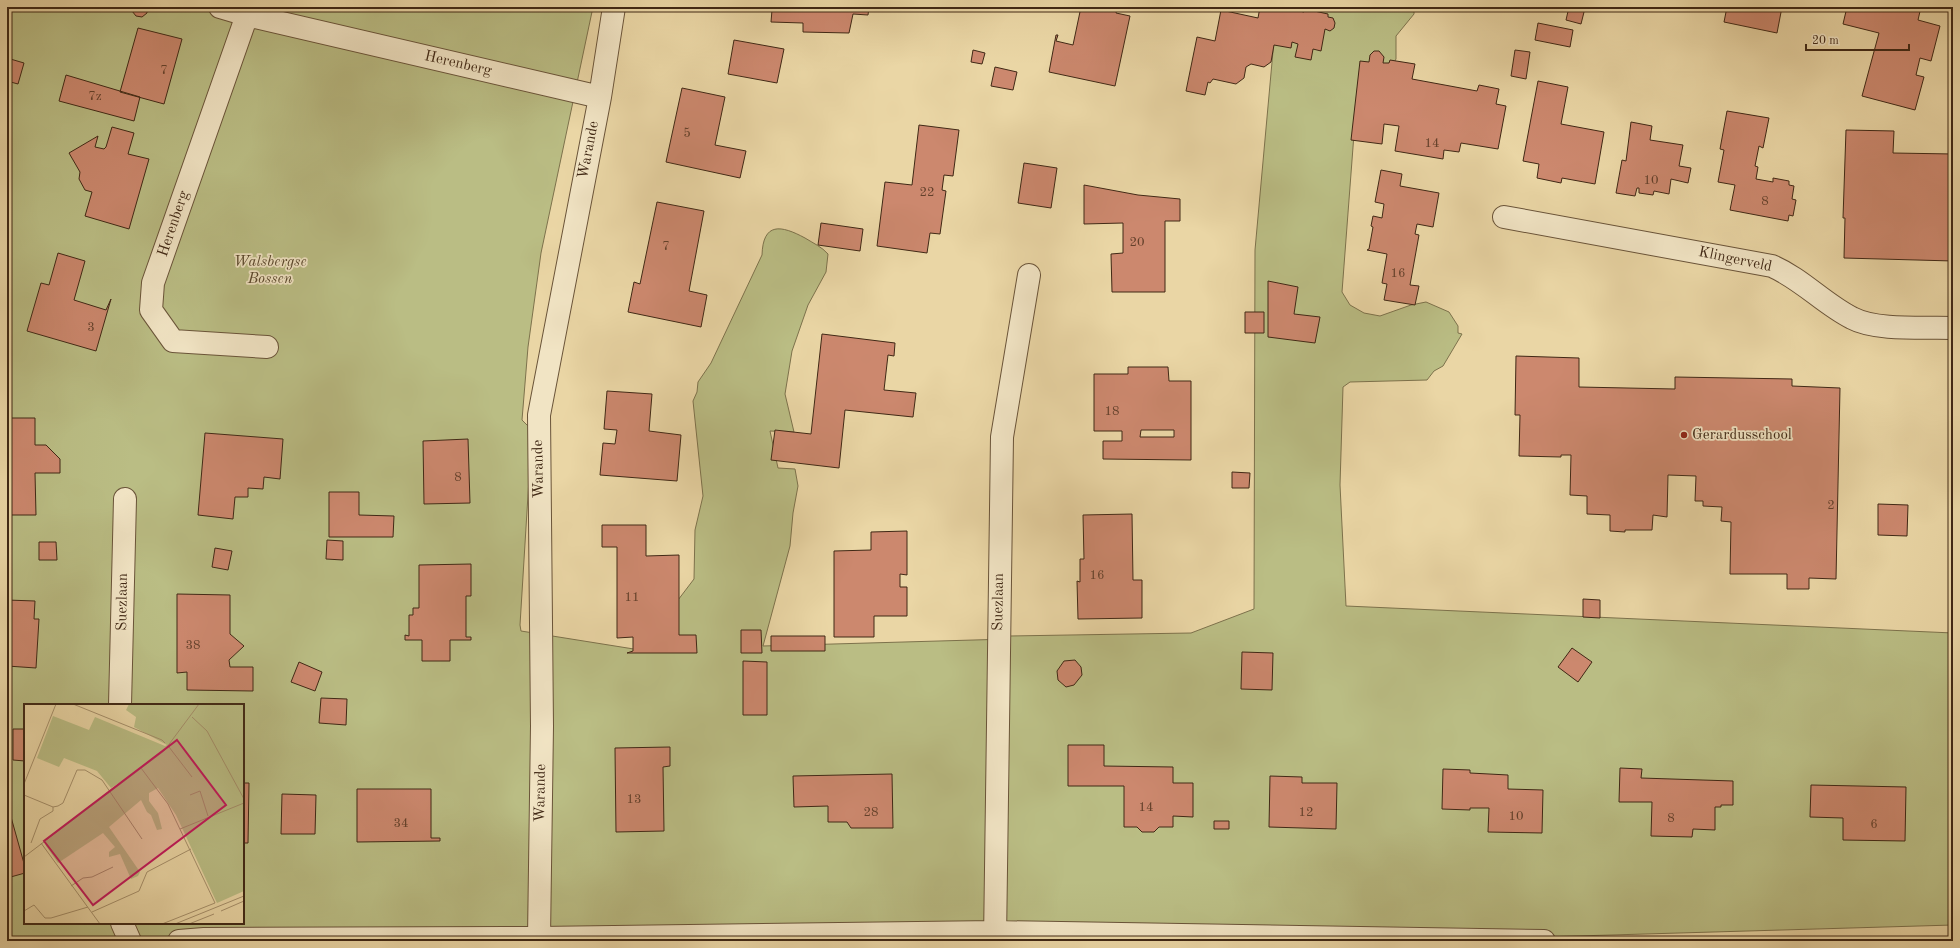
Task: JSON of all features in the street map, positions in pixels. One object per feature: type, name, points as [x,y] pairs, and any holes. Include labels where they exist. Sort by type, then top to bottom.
[{"type":"street","name":"Herenberg","points":[[220,7],[247,16],[600,97]]},
{"type":"street","name":"Warande","points":[[539,938],[542,726],[539,415],[600,97],[614,7]]},
{"type":"street","name":"Herenberg","points":[[247,16],[154,283],[151,310],[173,340],[267,347]]},
{"type":"street","name":"Klingerveld","points":[[1504,217],[1772,266],[1795,278],[1853,319],[1881,326],[1953,328]]},
{"type":"street","name":"Suezlaan","points":[[995,937],[1002,437],[1030,275]]},
{"type":"street","name":"Suezlaan","points":[[120,704],[125,499]]},
{"type":"street","points":[[122,924],[130,941]]},
{"type":"street","points":[[179,941],[204,939],[995,937],[1544,941]]},
{"type":"green space","name":"Walsbergse Bossen","points":[[7,7],[593,7],[541,253],[528,347],[522,420],[532,430],[520,625],[521,631],[640,650],[694,579],[695,530],[703,496],[693,401],[697,392],[698,382],[711,363],[762,255],[763,244],[766,237],[775,229],[788,231],[805,238],[828,254],[826,272],[808,305],[792,351],[785,394],[794,432],[770,431],[778,468],[795,469],[798,486],[793,513],[790,546],[763,646],[1009,639],[1010,636],[1191,633],[1254,609],[1255,250],[1277,7],[1414,7],[1414,14],[1396,36],[1396,59],[1354,134],[1342,292],[1350,305],[1364,313],[1380,316],[1411,305],[1426,302],[1449,312],[1458,326],[1458,333],[1462,334],[1443,366],[1434,371],[1427,380],[1350,382],[1343,387],[1340,485],[1346,606],[1953,633],[1953,925],[1406,941],[7,941]]},
{"type":"building","points":[[133,7],[147,7],[147,13],[142,17],[136,16],[132,11]]},
{"type":"building","points":[[765,7],[869,7],[868,15],[853,14],[849,33],[803,32],[803,23],[771,22],[772,10],[765,10]]},
{"type":"building","points":[[1081,7],[1096,9],[1096,7],[1112,7],[1117,8],[1116,13],[1130,16],[1115,86],[1049,72],[1056,35],[1058,35],[1056,41],[1073,45]]},
{"type":"building","points":[[1260,7],[1280,7],[1304,12],[1305,9],[1328,14],[1328,17],[1333,18],[1335,23],[1334,28],[1330,31],[1325,29],[1321,51],[1313,49],[1311,60],[1295,57],[1298,44],[1292,42],[1291,48],[1274,45],[1271,62],[1264,67],[1251,64],[1246,67],[1244,78],[1236,84],[1213,79],[1210,83],[1208,82],[1205,95],[1186,91],[1197,37],[1215,41],[1221,10],[1258,18]]},
{"type":"building","points":[[1569,7],[1585,8],[1581,24],[1566,20]]},
{"type":"building","points":[[1727,7],[1782,7],[1777,33],[1724,22]]},
{"type":"building","points":[[1847,7],[1921,7],[1918,20],[1940,26],[1931,61],[1920,58],[1916,75],[1924,77],[1915,110],[1862,96],[1879,33],[1843,24]]},
{"type":"building","points":[[1538,23],[1573,30],[1570,47],[1535,40]]},
{"type":"building","points":[[138,28],[182,39],[164,104],[120,92]]},
{"type":"building","points":[[734,40],[784,49],[777,83],[728,74]]},
{"type":"building","points":[[973,50],[985,53],[982,64],[971,62]]},
{"type":"building","points":[[1515,50],[1530,52],[1526,79],[1511,76]]},
{"type":"building","points":[[1374,51],[1379,51],[1384,57],[1383,63],[1389,63],[1390,60],[1415,64],[1412,79],[1477,91],[1479,85],[1499,89],[1496,104],[1506,106],[1498,149],[1461,143],[1459,152],[1444,150],[1443,159],[1395,151],[1399,126],[1384,124],[1382,144],[1351,140],[1360,61],[1369,62],[1370,55]]},
{"type":"building","points":[[7,58],[24,63],[18,84],[7,81]]},
{"type":"building","points":[[995,67],[1017,72],[1013,90],[991,86]]},
{"type":"building","points":[[66,75],[140,97],[134,121],[59,101]]},
{"type":"building","points":[[1538,81],[1568,87],[1561,124],[1604,132],[1595,184],[1562,178],[1561,183],[1537,178],[1539,164],[1523,161]]},
{"type":"building","points":[[682,88],[725,97],[715,145],[746,151],[740,178],[666,162]]},
{"type":"building","points":[[1727,111],[1769,118],[1763,148],[1759,146],[1755,166],[1758,167],[1756,179],[1773,182],[1773,178],[1789,181],[1789,185],[1794,186],[1792,199],[1796,200],[1793,216],[1789,215],[1788,221],[1730,210],[1735,185],[1718,182],[1724,150],[1720,149]]},
{"type":"building","points":[[1631,122],[1652,126],[1650,140],[1683,145],[1679,166],[1691,168],[1688,183],[1671,179],[1669,194],[1654,191],[1653,195],[1639,193],[1639,188],[1637,188],[1635,196],[1616,193],[1622,160],[1626,161]]},
{"type":"building","points":[[919,125],[959,130],[953,176],[944,175],[942,190],[946,191],[940,234],[930,233],[927,253],[877,246],[885,182],[912,185]]},
{"type":"building","points":[[112,127],[134,133],[128,154],[149,159],[129,229],[85,216],[92,192],[85,190],[79,179],[80,172],[69,153],[98,136],[95,147],[104,149]]},
{"type":"building","points":[[1846,130],[1894,131],[1893,153],[1953,154],[1953,261],[1844,258],[1845,218],[1843,218]]},
{"type":"building","points":[[1024,163],[1057,168],[1051,208],[1018,203]]},
{"type":"building","points":[[1381,170],[1402,174],[1400,186],[1439,193],[1433,227],[1417,224],[1415,234],[1419,235],[1410,285],[1419,286],[1415,305],[1384,300],[1387,284],[1382,283],[1387,254],[1367,250],[1369,249],[1373,227],[1371,226],[1373,216],[1382,218],[1384,204],[1375,202]]},
{"type":"building","points":[[1084,185],[1138,195],[1180,199],[1180,221],[1165,221],[1165,292],[1112,292],[1111,254],[1123,253],[1123,223],[1084,224]]},
{"type":"building","points":[[657,202],[704,211],[689,291],[707,295],[701,327],[628,312],[634,282],[640,284]]},
{"type":"building","points":[[821,223],[863,229],[860,251],[818,245]]},
{"type":"building","points":[[58,253],[85,261],[74,300],[106,310],[111,299],[96,351],[27,331],[41,283],[49,285]]},
{"type":"building","points":[[1268,281],[1298,287],[1294,314],[1320,317],[1315,343],[1268,337]]},
{"type":"building","points":[[1245,312],[1264,312],[1264,333],[1245,333]]},
{"type":"building","points":[[822,334],[895,343],[894,356],[888,355],[884,390],[916,393],[913,417],[845,410],[839,468],[771,460],[775,430],[811,434]]},
{"type":"building","points":[[1516,356],[1579,358],[1579,387],[1675,389],[1675,377],[1792,379],[1792,386],[1840,388],[1836,579],[1809,578],[1809,589],[1787,589],[1787,574],[1730,574],[1731,522],[1721,521],[1722,507],[1703,506],[1703,501],[1695,501],[1696,476],[1668,475],[1667,517],[1653,515],[1652,530],[1625,530],[1625,532],[1610,531],[1610,515],[1587,514],[1587,496],[1570,495],[1571,455],[1561,455],[1561,457],[1519,456],[1520,415],[1515,415]]},
{"type":"building","points":[[1128,367],[1168,367],[1169,381],[1191,381],[1191,460],[1103,459],[1103,441],[1122,441],[1122,431],[1094,431],[1094,374],[1128,374]],"holes":[[[1141,430],[1174,430],[1174,437],[1140,437]]]},
{"type":"building","points":[[607,391],[652,394],[649,431],[681,435],[677,481],[600,475],[603,443],[615,444],[617,430],[604,429]]},
{"type":"building","points":[[7,418],[35,418],[35,445],[46,445],[60,459],[60,473],[35,473],[36,515],[7,515]]},
{"type":"building","points":[[205,433],[283,439],[280,479],[264,477],[263,489],[248,488],[248,497],[235,497],[233,519],[198,515]]},
{"type":"building","points":[[468,439],[470,503],[424,504],[423,441]]},
{"type":"building","points":[[1232,472],[1250,473],[1249,488],[1232,488]]},
{"type":"building","points":[[329,492],[359,492],[359,515],[394,516],[393,537],[329,537]]},
{"type":"building","points":[[1878,504],[1908,505],[1907,536],[1878,535]]},
{"type":"building","points":[[1132,514],[1133,580],[1142,580],[1142,618],[1078,619],[1077,581],[1080,582],[1080,559],[1084,559],[1083,515]]},
{"type":"building","points":[[602,525],[646,525],[646,556],[679,555],[679,635],[696,635],[697,653],[627,653],[633,651],[633,637],[617,638],[617,547],[602,547]]},
{"type":"building","points":[[907,531],[907,575],[900,574],[900,587],[907,587],[907,616],[874,616],[874,637],[834,637],[834,551],[871,550],[871,532]]},
{"type":"building","points":[[327,540],[343,541],[343,560],[326,559]]},
{"type":"building","points":[[39,542],[56,542],[57,560],[39,560]]},
{"type":"building","points":[[215,548],[232,551],[228,570],[212,567]]},
{"type":"building","points":[[471,564],[471,596],[466,596],[466,637],[471,637],[471,640],[450,640],[450,661],[422,661],[422,640],[405,640],[405,635],[409,636],[409,615],[413,615],[413,608],[419,608],[419,565]]},
{"type":"building","points":[[177,594],[230,595],[230,634],[244,646],[229,660],[230,667],[253,667],[253,691],[187,690],[187,672],[177,673]]},
{"type":"building","points":[[1583,599],[1600,600],[1600,618],[1583,617]]},
{"type":"building","points":[[7,600],[35,601],[34,619],[39,619],[36,668],[7,666]]},
{"type":"building","points":[[741,630],[761,630],[762,653],[741,653]]},
{"type":"building","points":[[771,636],[825,636],[825,651],[771,651]]},
{"type":"building","points":[[1572,648],[1592,662],[1578,682],[1558,667]]},
{"type":"building","points":[[1242,652],[1273,653],[1272,690],[1241,689]]},
{"type":"building","points":[[1075,660],[1081,667],[1082,675],[1074,685],[1066,687],[1058,680],[1057,671],[1064,661]]},
{"type":"building","points":[[743,661],[767,662],[767,715],[743,715]]},
{"type":"building","points":[[299,662],[322,672],[315,691],[291,682]]},
{"type":"building","points":[[321,698],[347,699],[346,725],[319,723]]},
{"type":"building","points":[[13,729],[24,729],[24,761],[13,760]]},
{"type":"building","points":[[1068,745],[1104,745],[1104,766],[1173,767],[1173,783],[1193,783],[1193,817],[1173,816],[1173,827],[1159,827],[1154,832],[1142,832],[1137,827],[1124,827],[1124,786],[1068,786]]},
{"type":"building","points":[[670,747],[670,766],[663,767],[664,831],[616,832],[615,748]]},
{"type":"building","points":[[1620,768],[1642,769],[1641,778],[1733,781],[1733,805],[1721,805],[1721,807],[1715,807],[1715,830],[1693,829],[1692,837],[1651,836],[1652,802],[1619,802]]},
{"type":"building","points":[[1443,769],[1470,770],[1470,773],[1508,775],[1508,789],[1543,790],[1542,833],[1488,832],[1489,808],[1470,808],[1470,810],[1442,809]]},
{"type":"building","points":[[892,774],[893,828],[851,828],[847,822],[828,822],[828,806],[794,807],[793,776]]},
{"type":"building","points":[[1270,776],[1302,777],[1302,783],[1337,783],[1336,829],[1269,827]]},
{"type":"building","points":[[244,783],[249,783],[248,843],[244,843]]},
{"type":"building","points":[[1811,785],[1906,787],[1905,841],[1843,840],[1843,818],[1810,817]]},
{"type":"building","points":[[357,789],[431,789],[431,838],[440,838],[440,841],[357,842]]},
{"type":"building","points":[[282,794],[316,795],[315,834],[281,834]]},
{"type":"building","points":[[11,817],[24,863],[24,873],[7,878],[7,818]]},
{"type":"building","points":[[1214,821],[1229,821],[1229,829],[1214,829]]},
{"type":"place","name":"Gerardusschool","points":[[1684,435]]}]
